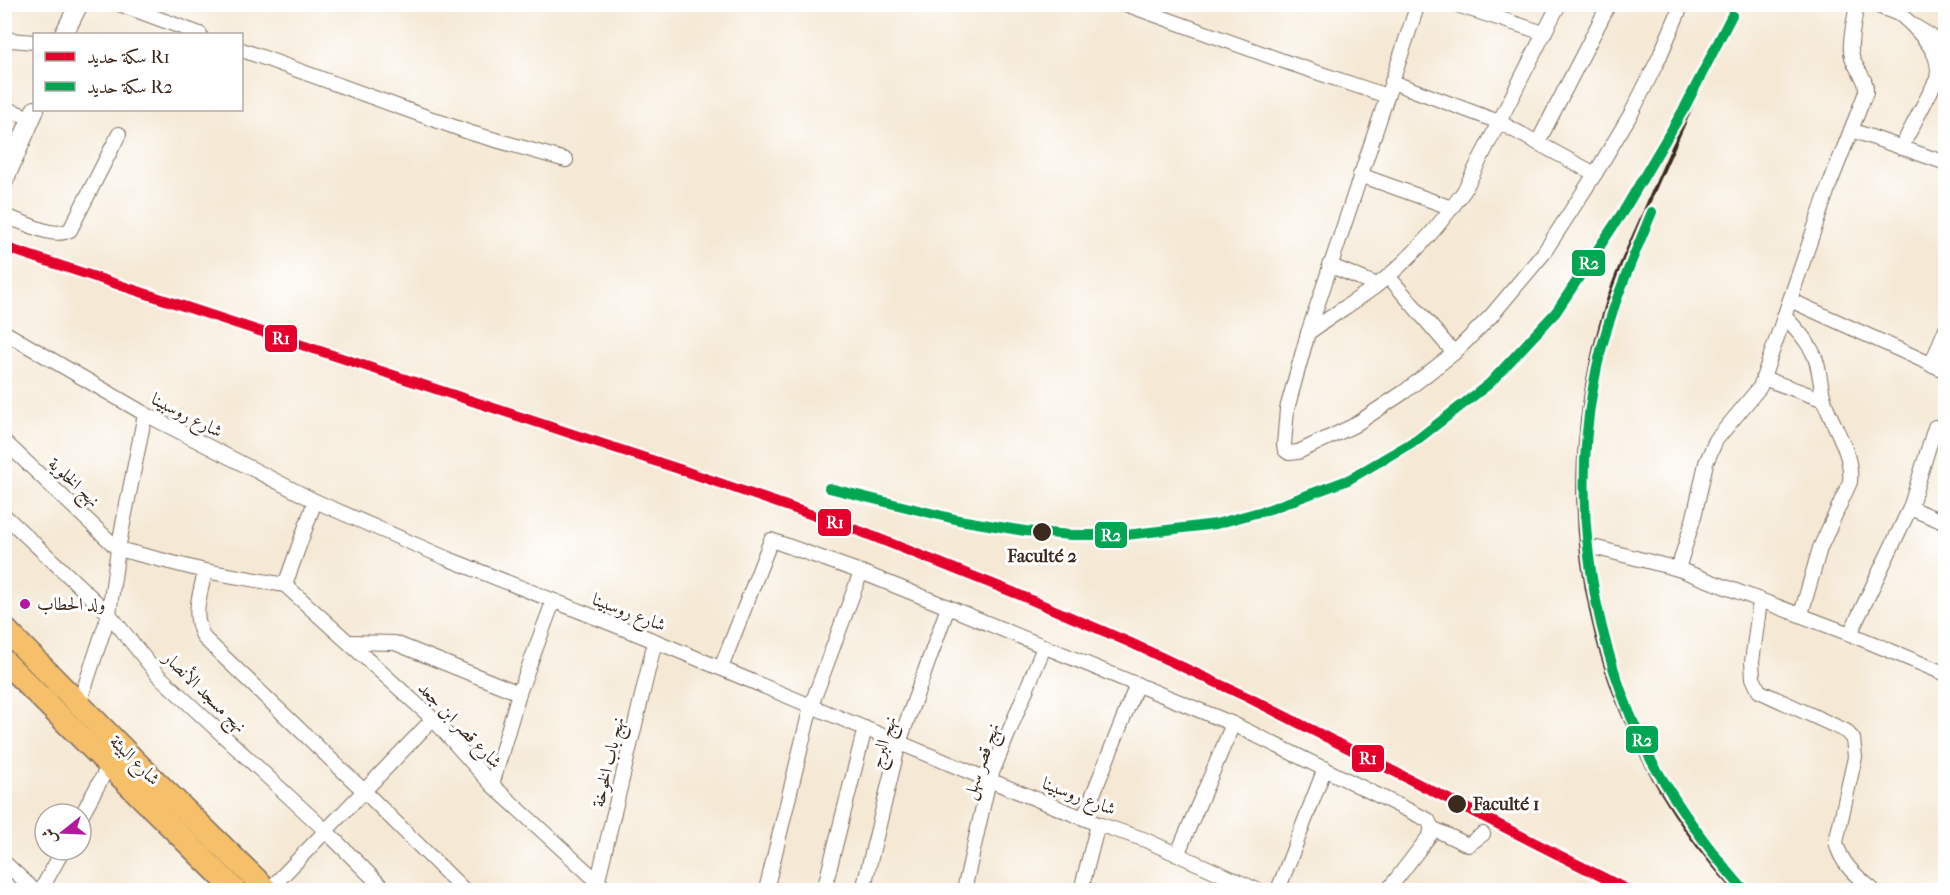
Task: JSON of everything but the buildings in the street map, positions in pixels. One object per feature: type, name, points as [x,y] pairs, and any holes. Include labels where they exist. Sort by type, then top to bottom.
[{"type":"main road","name":"شارع البيئة","points":[[4,628],[268,891]]},
{"type":"main road","name":"شارع البيئة","points":[[4,661],[235,891]]},
{"type":"street","points":[[64,33],[79,4]]},
{"type":"street","points":[[119,4],[197,33]]},
{"type":"street","points":[[1125,4],[1286,62],[1389,89],[1499,122],[1595,174]]},
{"type":"street","points":[[1418,4],[1308,333],[1287,409],[1284,445],[1285,450],[1289,453],[1298,452],[1353,426],[1404,392],[1454,353],[1491,316],[1544,254],[1595,174],[1632,112],[1659,58],[1682,4]]},
{"type":"street","points":[[1454,4],[1544,33]]},
{"type":"street","points":[[1308,333],[1388,276],[1452,208],[1464,191],[1559,4]]},
{"type":"street","points":[[1538,142],[1609,4]]},
{"type":"street","points":[[1678,569],[1709,455],[1716,440],[1760,387],[1829,186],[1866,92],[1864,77],[1852,60],[1850,51],[1857,4]]},
{"type":"street","points":[[1873,4],[1901,15],[1926,41],[1938,62],[1937,79],[1901,148]]},
{"type":"street","points":[[1911,24],[1946,45]]},
{"type":"street","points":[[4,37],[33,42]]},
{"type":"street","points":[[243,50],[471,133],[566,160]]},
{"type":"street","points":[[4,108],[33,114],[4,181]]},
{"type":"street","points":[[1851,130],[1946,163]]},
{"type":"street","points":[[4,217],[54,233],[63,234],[70,230],[118,134]]},
{"type":"street","points":[[1360,175],[1452,208]]},
{"type":"street","points":[[1329,265],[1377,285]]},
{"type":"street","points":[[1388,276],[1454,353]]},
{"type":"street","points":[[1790,300],[1946,371]]},
{"type":"street","points":[[1784,316],[1812,350],[1821,375],[1824,400],[1849,461],[1850,482],[1820,548],[1801,614]]},
{"type":"street","points":[[1931,364],[1946,328]]},
{"type":"street","name":"شارع روسبينا","points":[[4,332],[145,414],[315,501],[446,558],[655,641],[989,780],[1098,824],[1143,839],[1257,891]]},
{"type":"street","points":[[1763,378],[1824,400]]},
{"type":"street","points":[[79,704],[109,614],[118,549],[145,414]]},
{"type":"street","points":[[1850,633],[1910,508],[1935,427]]},
{"type":"street","name":"نهج الخلوية","points":[[4,441],[118,549]]},
{"type":"street","points":[[118,549],[205,571],[285,585],[315,501]]},
{"type":"street","points":[[1910,508],[1946,523]]},
{"type":"street","name":"نهج مسجد الأنصار","points":[[4,515],[109,614],[158,675],[326,831],[385,891]]},
{"type":"street","points":[[721,668],[771,540],[861,572],[1233,724],[1428,820],[1432,828],[1468,845],[1483,834]]},
{"type":"street","points":[[1597,548],[1678,569],[1850,633],[1946,674]]},
{"type":"street","points":[[205,571],[196,615],[198,627],[204,638],[465,891]]},
{"type":"street","points":[[766,891],[811,706],[861,572]]},
{"type":"street","name":"شارع قصر ابن جعد","points":[[285,585],[433,719],[492,785],[600,887]]},
{"type":"street","points":[[1760,601],[1752,662],[1753,678],[1759,691],[1846,731],[1853,739],[1855,757],[1836,842],[1838,853],[1846,867],[1873,891]]},
{"type":"street","points":[[492,785],[519,693],[553,602]]},
{"type":"street","name":"نهج البرج","points":[[862,891],[900,743],[948,607]]},
{"type":"street","name":"نهج باب الخوخة","points":[[600,887],[655,641]]},
{"type":"street","points":[[349,642],[395,643],[519,693]]},
{"type":"street","name":"نهج قصر سهل","points":[[964,891],[989,780],[1044,647]]},
{"type":"street","points":[[1084,818],[1137,684]]},
{"type":"street","points":[[268,891],[433,719]]},
{"type":"street","points":[[1178,855],[1233,724]]},
{"type":"street","points":[[824,891],[865,728]]},
{"type":"street","points":[[88,802],[108,765]]},
{"type":"street","points":[[1278,891],[1325,768]]},
{"type":"street","points":[[1081,891],[1098,824]]},
{"type":"street","points":[[1388,891],[1430,835],[1432,828]]},
{"type":"street","points":[[4,862],[34,891]]},
{"type":"street","points":[[41,891],[57,862]]},
{"type":"railway","points":[[1732,15],[1628,249],[1610,295],[1587,384],[1579,462],[1580,540],[1592,616],[1614,690],[1645,761],[1685,828],[1735,890]]},
{"type":"rail line","name":"R2","points":[[829,488],[959,520],[1025,531],[1071,535],[1126,535],[1216,524],[1270,509],[1348,480],[1418,439],[1489,384],[1556,312],[1626,207],[1685,107],[1732,15]]},
{"type":"rail line","name":"R2","points":[[1652,212],[1625,276],[1610,320],[1593,388],[1587,435],[1585,482],[1586,530],[1592,577],[1601,624],[1614,670],[1630,715],[1650,758],[1697,831],[1744,890]]},
{"type":"rail line","name":"R1","points":[[4,247],[679,469],[862,532],[1015,593],[1131,643],[1247,697],[1628,890]]},
{"type":"place","name":"Faculté 2","points":[[1042,532]]},
{"type":"place","name":"ولد الحطاب","points":[[25,604]]},
{"type":"place","name":"Faculté 1","points":[[1457,804]]}]
